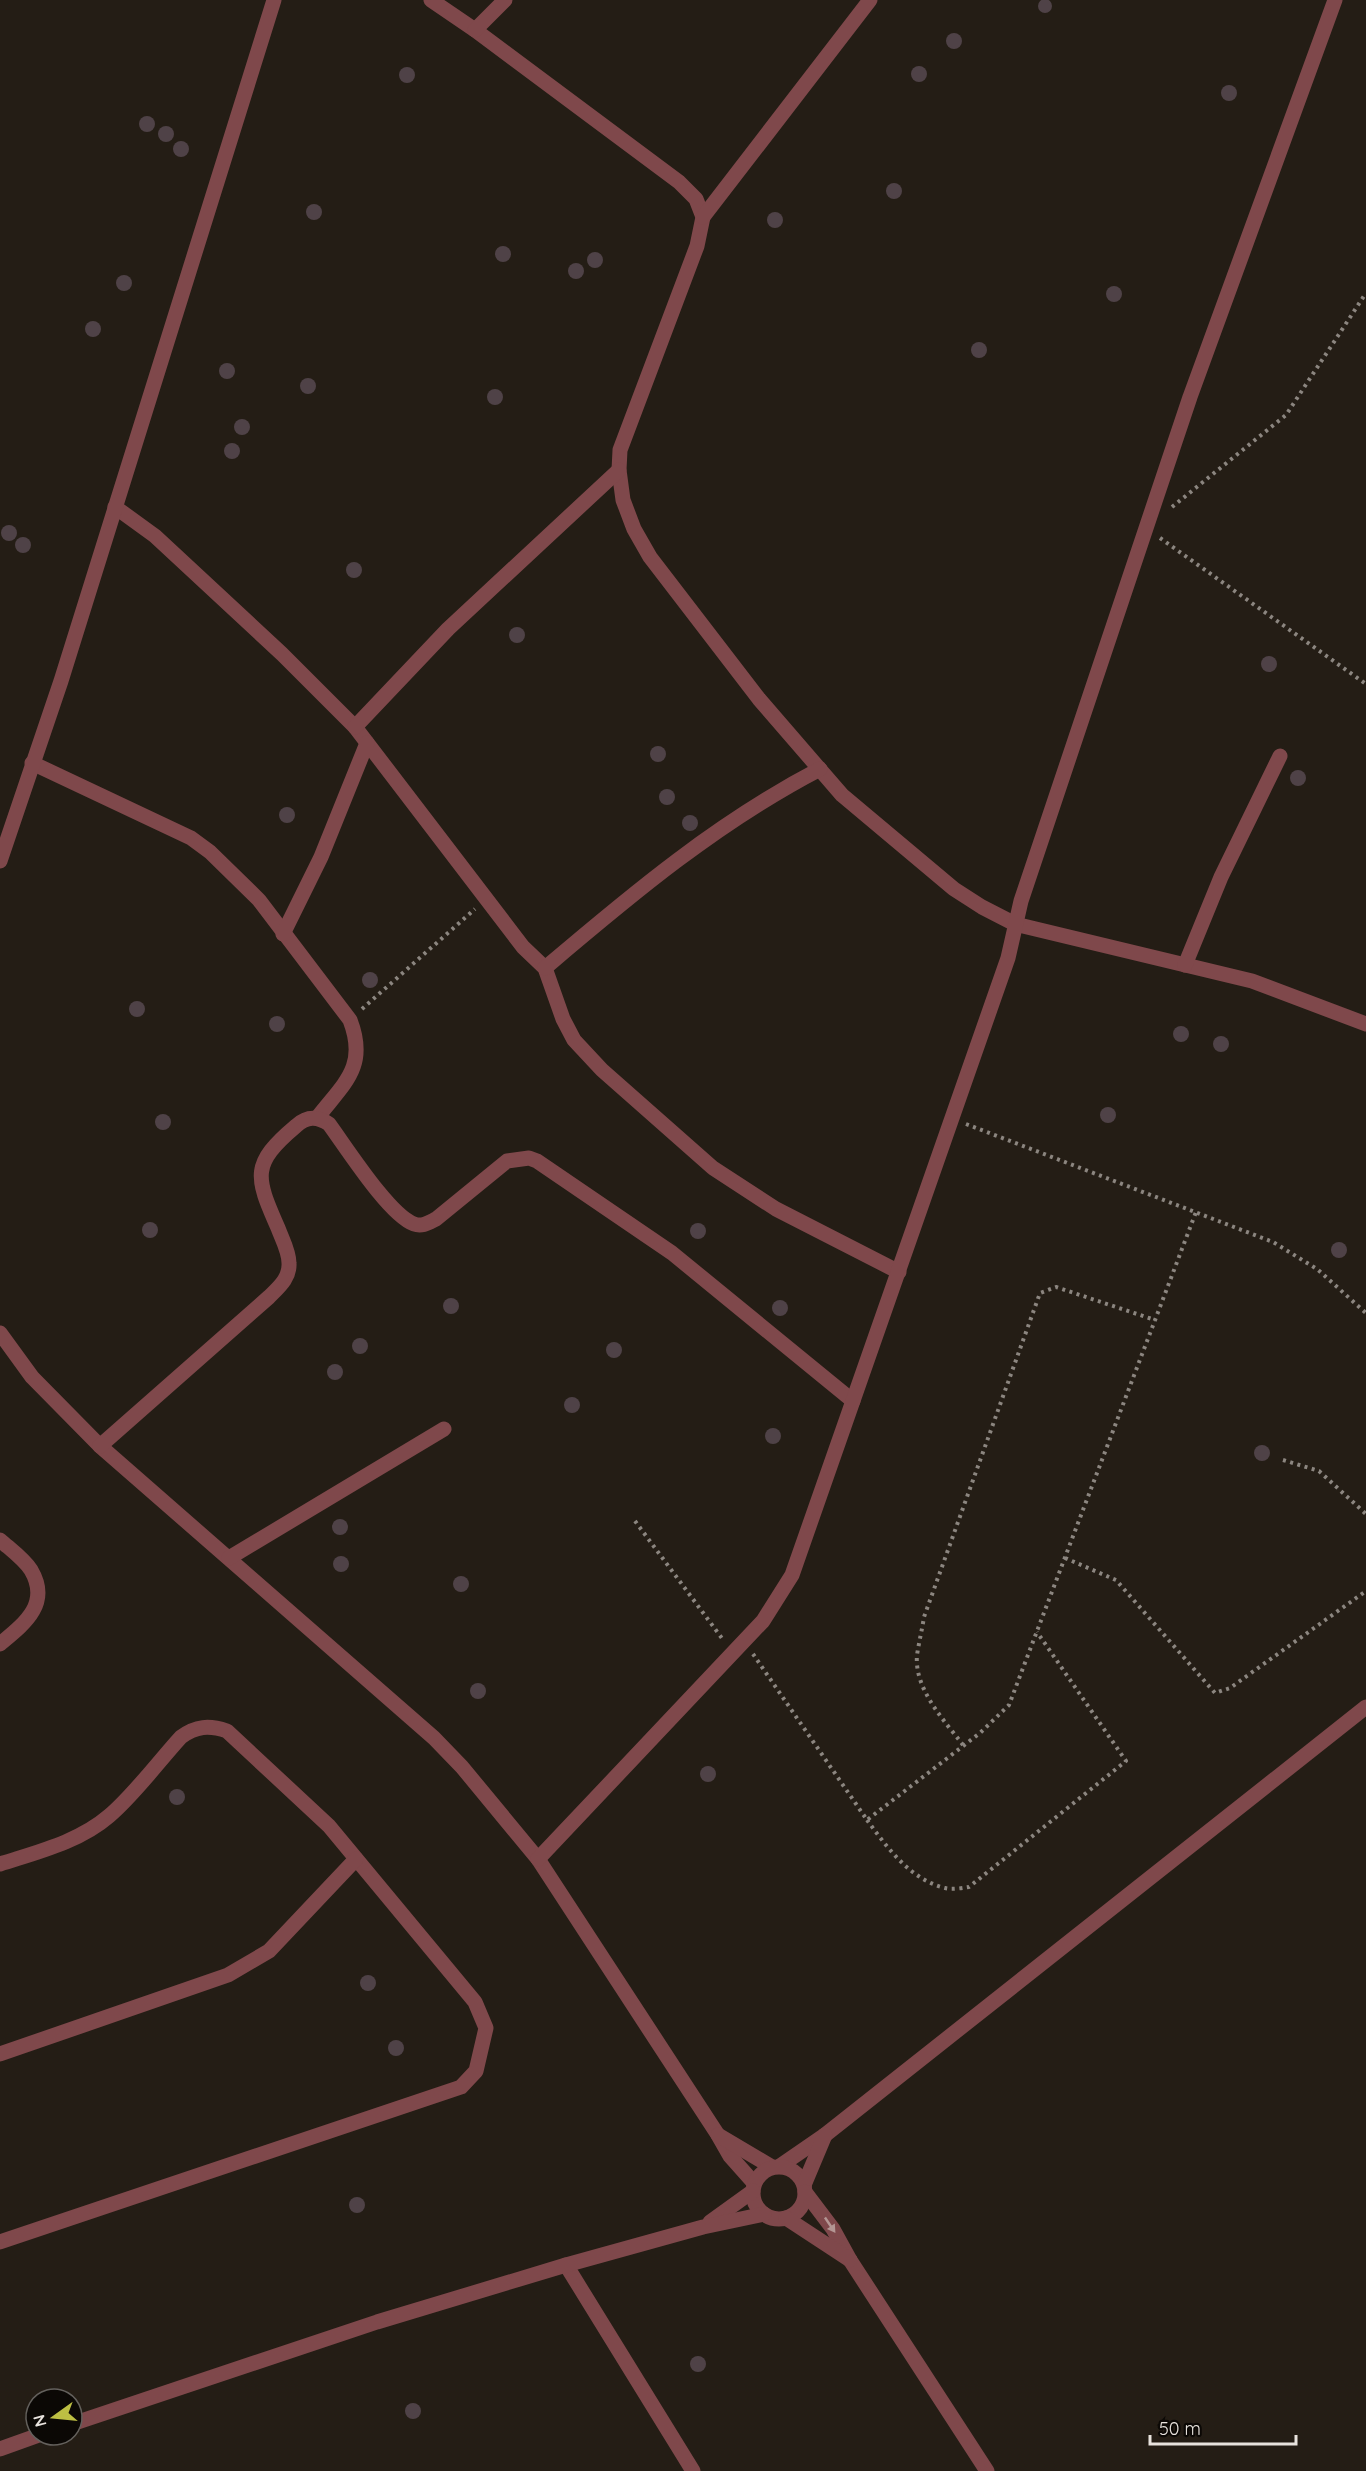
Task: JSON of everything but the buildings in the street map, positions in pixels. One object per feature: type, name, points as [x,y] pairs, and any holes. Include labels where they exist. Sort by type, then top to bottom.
[{"type":"street","points":[[0,861],[61,681],[274,0]]},
{"type":"street","points":[[431,0],[680,182],[696,199],[703,217]]},
{"type":"street","points":[[475,30],[505,0]]},
{"type":"street","points":[[870,0],[703,217],[697,246],[620,450],[619,470],[623,500],[634,529],[650,557],[759,699],[842,795],[954,888],[982,908],[1015,924],[1252,981],[1366,1023]]},
{"type":"street","points":[[538,1859],[764,1621],[792,1575],[1008,958],[1015,924],[1190,397],[1335,0]]},
{"type":"street","points":[[355,727],[448,629],[619,470]]},
{"type":"street","points":[[115,507],[163,544],[282,654],[355,727],[523,946],[545,968],[563,1019],[574,1040],[602,1070],[713,1168],[776,1209],[899,1272]]},
{"type":"street","points":[[283,934],[321,857],[367,743]]},
{"type":"street","points":[[1185,965],[1221,877],[1280,756]]},
{"type":"street","points":[[32,764],[191,838],[231,871],[259,900],[350,1020],[356,1035],[357,1054],[354,1069],[317,1118]]},
{"type":"street","points":[[545,968],[641,887],[771,794],[820,769]]},
{"type":"street","points":[[100,1446],[269,1297],[288,1276],[289,1263],[286,1246],[266,1201],[260,1175],[263,1161],[273,1145],[302,1120],[317,1118],[329,1124],[393,1209],[415,1224],[424,1225],[436,1219],[507,1161],[529,1158],[537,1161],[672,1253],[853,1401]]},
{"type":"street","points":[[0,1333],[32,1377],[100,1446],[434,1738],[462,1767],[538,1859],[730,2156],[753,2187],[755,2204],[764,2214],[778,2219],[786,2218],[800,2209],[825,2134]]},
{"type":"street","points":[[229,1558],[444,1429]]},
{"type":"street","points":[[0,1540],[30,1568],[38,1593],[36,1605],[27,1622],[0,1644]]},
{"type":"street","points":[[703,2227],[753,2187],[764,2170],[776,2167],[825,2134],[1366,1707]]},
{"type":"street","points":[[0,1864],[89,1831],[110,1816],[181,1737],[190,1731],[213,1726],[227,1731],[329,1826],[476,2002],[486,2028],[476,2071],[461,2087],[0,2242]]},
{"type":"street","points":[[0,2054],[228,1975],[269,1951],[356,1858]]},
{"type":"street","points":[[718,2135],[776,2167],[792,2170],[833,2229],[850,2260],[987,2471]]},
{"type":"street","points":[[84,2420],[366,2326],[566,2265],[703,2227],[764,2214]]},
{"type":"street","points":[[786,2218],[850,2260]]},
{"type":"street","points":[[566,2265],[693,2471]]},
{"type":"street","points":[[0,2448],[24,2440]]},
{"type":"path","points":[[1366,293],[1286,415],[1146,528],[1366,684]]},
{"type":"path","points":[[350,1020],[486,899]]},
{"type":"path","points":[[952,1118],[1273,1242],[1317,1269],[1366,1313]]},
{"type":"path","points":[[867,1820],[963,1746],[1009,1705],[1196,1212]]},
{"type":"path","points":[[963,1746],[934,1707],[922,1682],[917,1657],[924,1617],[1040,1293],[1056,1287],[1155,1320]]},
{"type":"path","points":[[1283,1460],[1319,1471],[1366,1514]]},
{"type":"path","points":[[635,1521],[733,1653]]},
{"type":"path","points":[[1065,1558],[1116,1580],[1215,1693],[1230,1688],[1366,1590]]},
{"type":"path","points":[[745,1641],[891,1854],[920,1877],[946,1888],[969,1887],[1126,1761],[1037,1632]]}]
